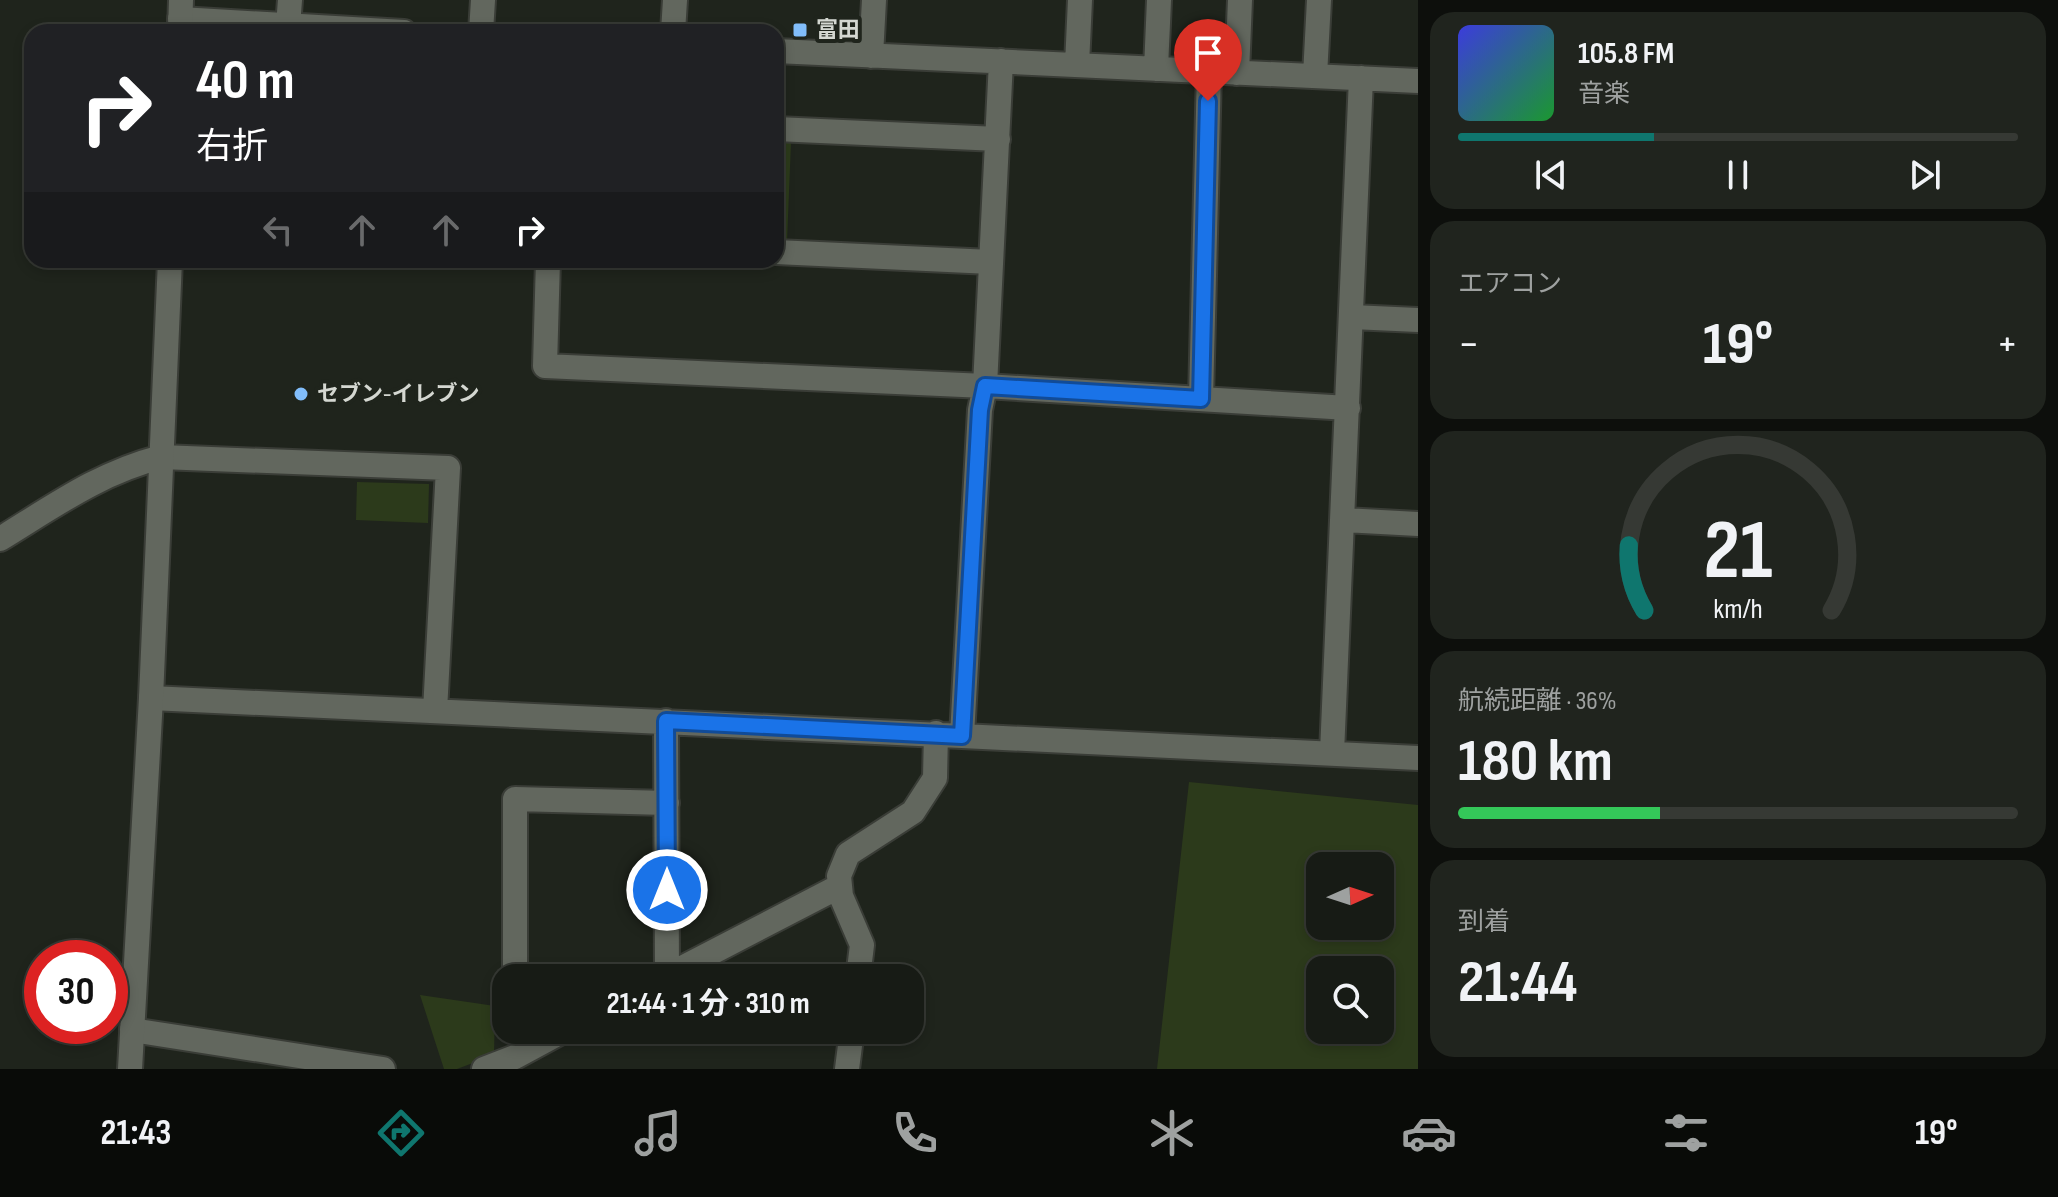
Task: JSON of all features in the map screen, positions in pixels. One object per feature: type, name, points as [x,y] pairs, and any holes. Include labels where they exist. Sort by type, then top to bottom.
[{"type":"street","points":[[288,24],[290,0]]},
{"type":"street","points":[[482,24],[483,0]]},
{"type":"street","points":[[674,24],[675,0]]},
{"type":"street","points":[[871,56],[874,0]]},
{"type":"street","points":[[1077,65],[1080,0]]},
{"type":"street","points":[[1156,69],[1159,0]]},
{"type":"street","points":[[1237,73],[1240,0]]},
{"type":"street","points":[[1315,76],[1319,0]]},
{"type":"street","points":[[181,17],[264,24]]},
{"type":"street","points":[[784,51],[1418,81]]},
{"type":"street","points":[[962,736],[980,410],[985,386],[1001,61]]},
{"type":"street","points":[[1201,399],[1209,71]]},
{"type":"street","points":[[1332,753],[1361,78]]},
{"type":"street","points":[[784,129],[998,139]]},
{"type":"street","points":[[784,252],[991,262]]},
{"type":"street","points":[[130,1069],[151,698],[170,268]]},
{"type":"street","points":[[548,268],[545,366],[985,386],[1348,408]]},
{"type":"street","points":[[1352,317],[1418,320]]},
{"type":"street","points":[[0,539],[100,477],[161,457],[448,468],[435,711]]},
{"type":"street","points":[[1344,520],[1418,524]]},
{"type":"street","points":[[151,698],[1418,758]]},
{"type":"street","points":[[665,964],[666,721]]},
{"type":"street","points":[[860,964],[862,945],[841,896],[839,876],[848,854],[913,812],[935,778],[936,733]]},
{"type":"street","points":[[515,964],[515,799],[667,803]]},
{"type":"street","points":[[690,964],[840,886]]},
{"type":"street","points":[[132,1030],[383,1069]]},
{"type":"street","points":[[515,1044],[515,1057]]},
{"type":"street","points":[[484,1069],[539,1044]]},
{"type":"street","points":[[847,1069],[850,1044]]},
{"type":"green space","points":[[784,142],[791,142],[787,242],[784,242]]},
{"type":"green space","points":[[357,482],[429,484],[428,523],[356,520]]},
{"type":"green space","points":[[1189,782],[1418,805],[1418,1069],[1157,1069]]},
{"type":"green space","points":[[420,995],[492,1006],[494,1055],[457,1069],[444,1069]]},
{"type":"place","name":"富田","points":[[800,30]]},
{"type":"place","name":"セブン-イレブン","points":[[301,394]]},
{"type":"route","points":[[667,890],[666,721],[962,736],[980,410],[985,386],[1201,399],[1208,101]]}]
